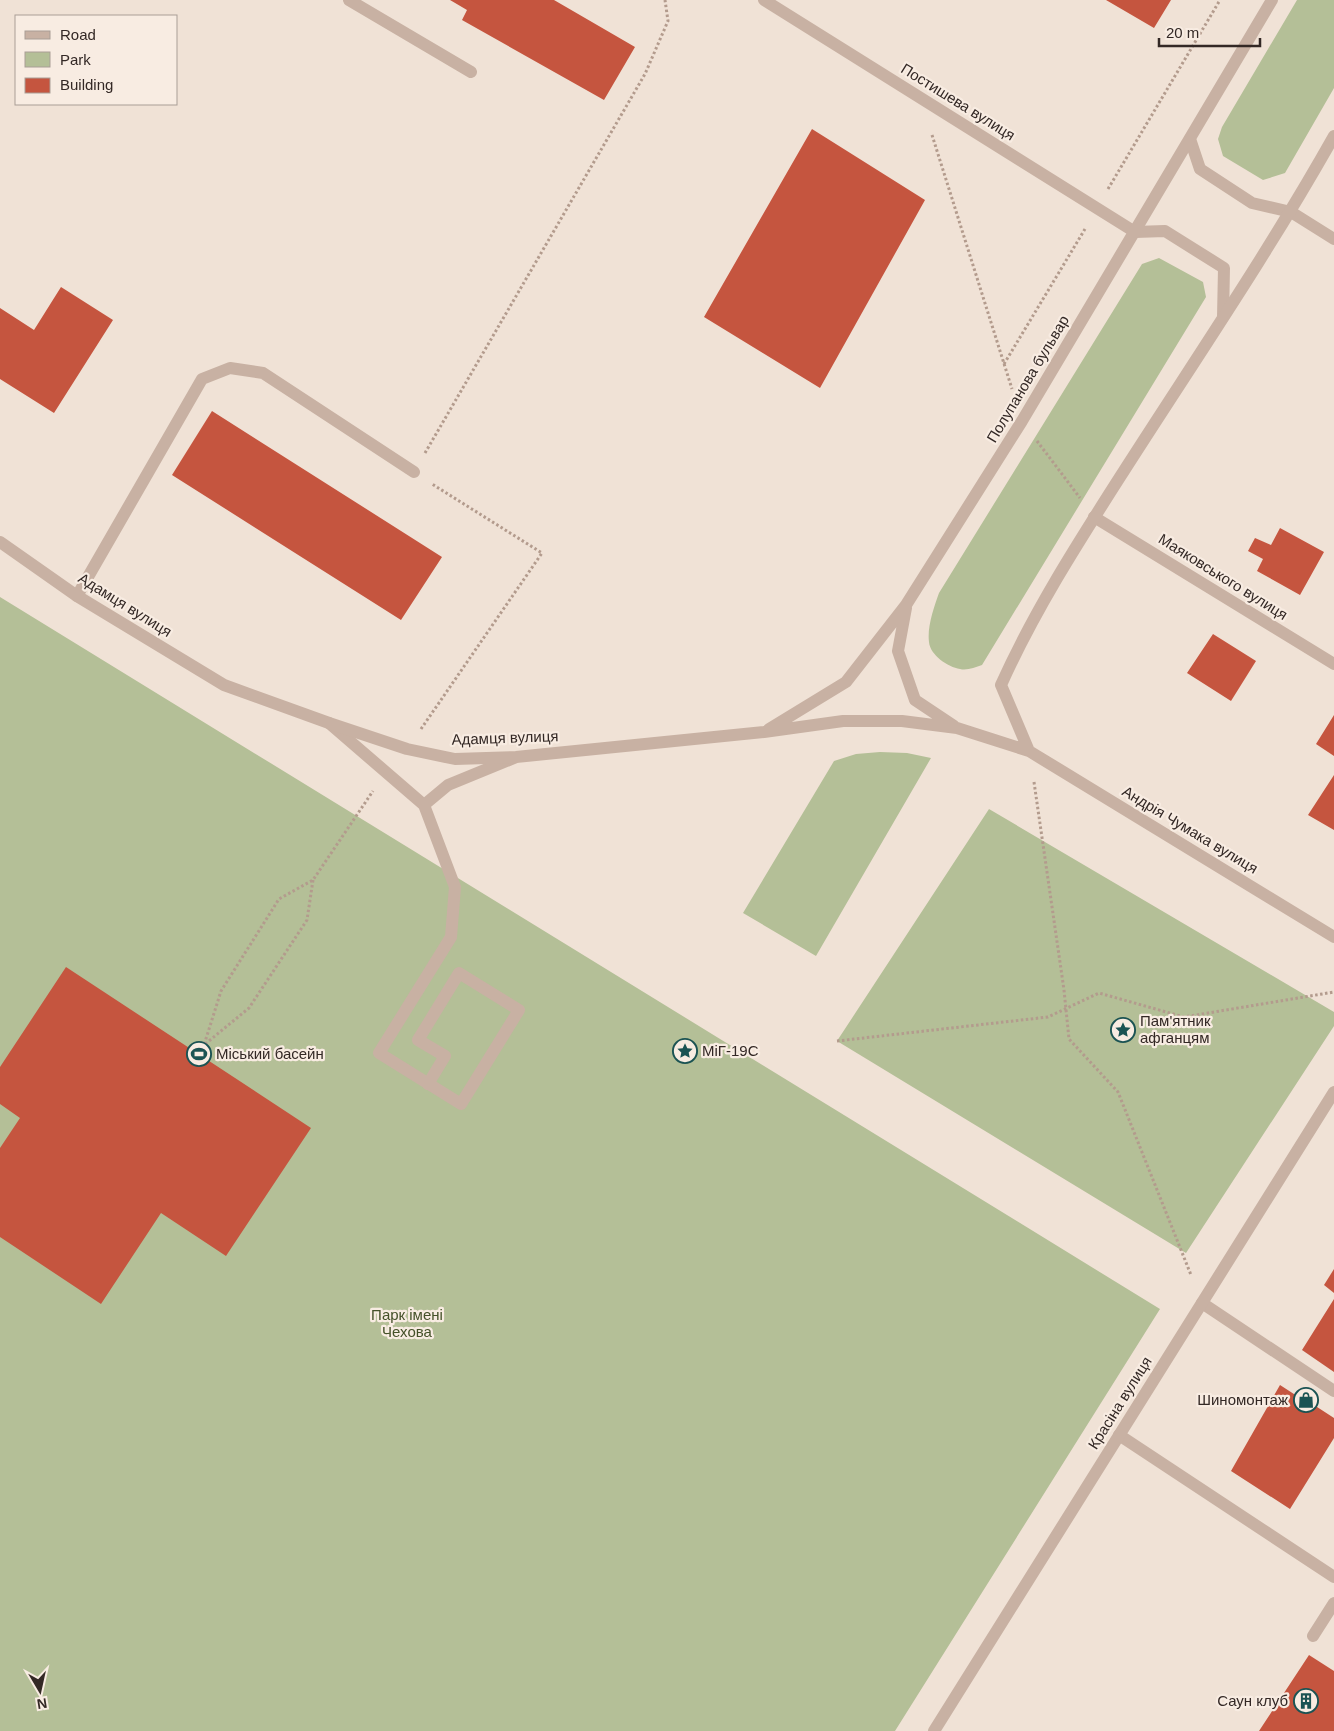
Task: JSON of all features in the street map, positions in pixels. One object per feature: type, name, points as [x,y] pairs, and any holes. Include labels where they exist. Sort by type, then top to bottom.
[{"type":"street","points":[[349,0],[471,72]]},
{"type":"street","name":"Постишева вулиця","points":[[764,0],[1135,232]]},
{"type":"street","name":"Полупанова бульвар","points":[[764,732],[846,682],[906,606],[1022,421],[1272,0]]},
{"type":"street","points":[[1029,752],[1001,685],[1024,633],[1094,517],[1291,212],[1334,136]]},
{"type":"street","points":[[1190,139],[1200,169],[1252,203],[1291,212],[1334,239]]},
{"type":"street","points":[[1135,232],[1165,231],[1224,268],[1223,316]]},
{"type":"street","points":[[77,596],[202,379],[230,368],[263,373],[414,472]]},
{"type":"street","name":"Маяковського вулиця","points":[[1094,517],[1334,664]]},
{"type":"street","name":"Адамця вулиця","points":[[0,542],[77,596],[224,685],[329,724],[407,748],[455,758],[516,757],[764,732],[843,721],[902,721],[957,728],[1029,752]]},
{"type":"street","points":[[906,606],[898,651],[915,700],[957,728]]},
{"type":"street","points":[[329,724],[424,805],[455,887],[451,937],[379,1053],[428,1084],[462,1104],[519,1010],[459,973],[418,1040],[445,1056],[428,1084]]},
{"type":"street","name":"Андрія Чумака вулиця","points":[[1029,752],[1334,937]]},
{"type":"street","points":[[424,805],[448,785],[516,757]]},
{"type":"street","name":"Красіна вулиця","points":[[934,1731],[1334,1092]]},
{"type":"street","points":[[1202,1303],[1334,1390]]},
{"type":"street","points":[[1119,1435],[1334,1576]]},
{"type":"street","points":[[1312,1636],[1334,1603]]},
{"type":"path","points":[[407,748],[542,552],[414,472],[645,74],[668,21],[665,0]]},
{"type":"path","points":[[1004,364],[1220,0]]},
{"type":"path","points":[[921,98],[1022,421],[1094,517]]},
{"type":"path","points":[[1029,752],[1069,1039],[1120,1097],[1202,1303]]},
{"type":"path","points":[[204,1045],[248,1008],[307,920],[313,880],[386,772]]},
{"type":"path","points":[[199,1054],[204,1045],[221,991],[279,899],[313,880]]},
{"type":"path","points":[[837,1041],[1048,1017],[1098,993],[1184,1017],[1334,992]]},
{"type":"green space","points":[[1297,0],[1334,0],[1334,88],[1285,173],[1263,180],[1223,156],[1218,139],[1222,127]]},
{"type":"green space","points":[[1159,258],[1203,282],[1206,297],[982,665],[965,670],[950,666],[936,656],[929,642],[930,624],[939,593],[1142,264]]},
{"type":"green space","name":"Парк імені Чехова","points":[[0,597],[1160,1309],[895,1731],[0,1731]]},
{"type":"green space","points":[[880,752],[907,753],[931,758],[816,956],[743,913],[834,761],[856,754]]},
{"type":"green space","points":[[989,809],[1334,1012],[1334,1026],[1186,1253],[837,1041]]},
{"type":"building","points":[[450,0],[554,0],[635,47],[604,100],[462,20],[467,10]]},
{"type":"building","points":[[1106,0],[1171,0],[1154,28]]},
{"type":"building","points":[[812,129],[925,200],[820,388],[704,317]]},
{"type":"building","points":[[61,287],[113,320],[54,413],[0,379],[0,308],[34,330]]},
{"type":"building","points":[[212,411],[442,557],[401,620],[172,475]]},
{"type":"building","points":[[1280,528],[1324,552],[1300,595],[1257,571],[1263,559],[1248,551],[1255,538],[1271,545]]},
{"type":"building","points":[[1213,634],[1256,661],[1231,701],[1187,673]]},
{"type":"building","points":[[1334,715],[1334,756],[1316,744]]},
{"type":"building","points":[[1334,775],[1334,830],[1308,815]]},
{"type":"building","points":[[66,967],[311,1128],[226,1256],[161,1213],[101,1304],[0,1237],[0,1148],[20,1118],[0,1104],[0,1067]]},
{"type":"building","points":[[1334,1269],[1334,1293],[1324,1285]]},
{"type":"building","points":[[1334,1299],[1334,1372],[1302,1350]]},
{"type":"building","points":[[1280,1385],[1297,1396],[1301,1390],[1318,1400],[1314,1405],[1334,1418],[1334,1438],[1290,1509],[1231,1471]]},
{"type":"building","name":"Саун клуб","points":[[1309,1655],[1334,1671],[1334,1731],[1259,1731]]},
{"type":"place","name":"Пам'ятник афганцям","points":[[1123,1030]]},
{"type":"place","name":"МіГ-19С","points":[[685,1051]]},
{"type":"place","name":"Міський басейн","points":[[199,1054]]},
{"type":"place","name":"Шиномонтаж","points":[[1306,1400]]},
{"type":"place","name":"Саун клуб","points":[[1306,1701]]}]
